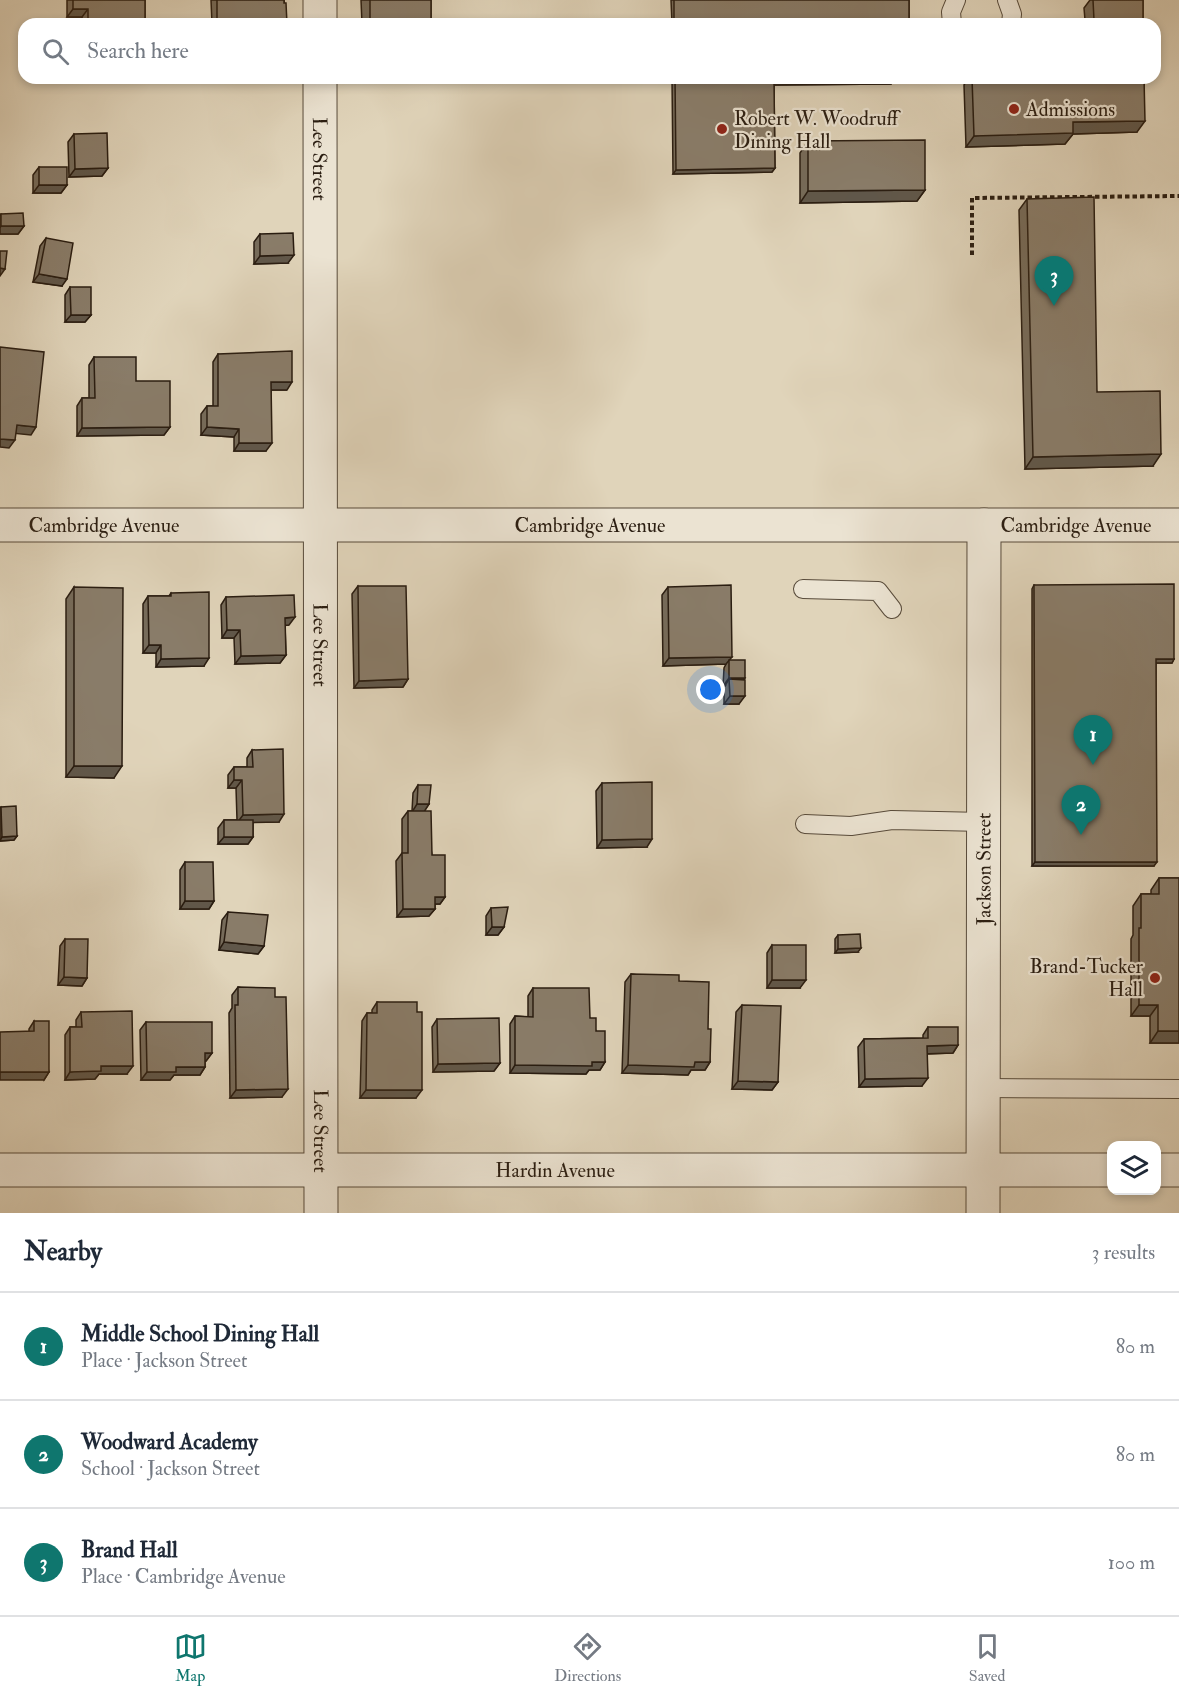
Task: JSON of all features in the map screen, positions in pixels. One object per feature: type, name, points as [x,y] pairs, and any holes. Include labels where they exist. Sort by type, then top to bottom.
[{"type":"street","points":[[320,0],[320,18]]},
{"type":"street","name":"Lee Street","points":[[320,84],[321,1213]]},
{"type":"street","name":"Cambridge Avenue","points":[[0,525],[1179,525]]},
{"type":"street","name":"Jackson Street","points":[[983,1213],[984,525]]},
{"type":"street","name":"Hardin Avenue","points":[[0,1170],[1107,1170]]},
{"type":"street","points":[[1161,1170],[1179,1170]]},
{"type":"lane","points":[[952,18],[951,12],[956,0]]},
{"type":"lane","points":[[1007,0],[1012,18]]},
{"type":"lane","points":[[803,589],[878,591],[892,609]]},
{"type":"lane","points":[[805,824],[851,826],[892,820],[984,822]]},
{"type":"lane","points":[[983,1088],[1179,1089]]},
{"type":"path","points":[[972,255],[972,198],[1179,196]]},
{"type":"building","points":[[73,0],[145,0],[145,18],[88,18],[88,9],[73,9]]},
{"type":"building","points":[[217,0],[284,0],[286,3],[287,18],[217,18]]},
{"type":"building","points":[[370,0],[431,0],[431,18],[370,18]]},
{"type":"building","points":[[674,0],[909,0],[909,18],[674,18]]},
{"type":"building","points":[[1093,0],[1143,0],[1143,18],[1094,18]]},
{"type":"building","name":"Robert W. Woodruff Dining Hall","points":[[675,84],[774,84],[775,168],[676,170]]},
{"type":"building","points":[[972,84],[1144,84],[1145,121],[1073,122],[1073,133],[974,136]]},
{"type":"building","points":[[107,133],[108,168],[75,169],[74,134]]},
{"type":"building","points":[[925,140],[925,190],[808,191],[808,141]]},
{"type":"building","points":[[39,167],[67,167],[67,185],[39,185]]},
{"type":"building","points":[[1094,197],[1097,392],[1160,391],[1161,454],[1033,457],[1027,199]]},
{"type":"building","points":[[23,213],[24,226],[1,226],[1,214]]},
{"type":"building","points":[[293,233],[294,255],[260,256],[260,234]]},
{"type":"building","points":[[46,238],[73,243],[67,279],[39,274]]},
{"type":"building","points":[[0,251],[7,251],[5,269],[0,268]]},
{"type":"building","points":[[70,287],[91,287],[91,315],[71,315]]},
{"type":"building","points":[[0,347],[44,352],[36,427],[17,425],[15,440],[0,439]]},
{"type":"building","points":[[292,351],[292,382],[271,382],[272,443],[239,443],[239,429],[207,427],[207,406],[218,406],[218,354]]},
{"type":"building","points":[[94,357],[136,357],[136,381],[170,381],[170,427],[82,428],[82,398],[95,398]]},
{"type":"building","points":[[1174,584],[1174,659],[1156,659],[1157,862],[1035,862],[1034,585]]},
{"type":"building","points":[[731,585],[732,657],[669,658],[668,587]]},
{"type":"building","points":[[358,586],[406,586],[408,679],[359,681]]},
{"type":"building","points":[[74,587],[123,588],[122,766],[74,766]]},
{"type":"building","points":[[209,592],[209,658],[161,659],[161,645],[149,645],[148,596]]},
{"type":"building","points":[[294,595],[295,617],[285,618],[286,655],[241,656],[240,630],[227,630],[226,597]]},
{"type":"building","points":[[729,660],[745,660],[745,678],[729,678]]},
{"type":"building","points":[[729,679],[745,680],[745,696],[730,696]]},
{"type":"building","points":[[283,749],[284,814],[243,815],[242,780],[234,780],[234,767],[253,767],[252,750]]},
{"type":"building","points":[[652,782],[652,839],[602,840],[602,783]]},
{"type":"building","points":[[418,785],[431,785],[429,804],[417,804]]},
{"type":"building","points":[[16,806],[17,836],[2,837],[1,807]]},
{"type":"building","points":[[408,811],[431,811],[432,855],[445,855],[445,897],[435,897],[435,909],[403,909],[402,853],[408,853]]},
{"type":"building","points":[[224,820],[253,820],[253,837],[224,837]]},
{"type":"building","points":[[185,862],[213,862],[214,901],[185,901]]},
{"type":"building","name":"Brand-Tucker Hall","points":[[1159,878],[1179,878],[1179,1031],[1158,1031],[1158,1005],[1139,1005],[1141,894],[1159,894]]},
{"type":"building","points":[[508,907],[504,927],[492,927],[491,908]]},
{"type":"building","points":[[228,912],[268,915],[264,946],[224,942]]},
{"type":"building","points":[[860,934],[861,948],[838,949],[838,935]]},
{"type":"building","points":[[65,939],[88,939],[87,978],[64,977]]},
{"type":"building","points":[[772,945],[806,945],[806,980],[772,980]]},
{"type":"building","points":[[631,974],[679,975],[679,981],[709,982],[710,1062],[695,1062],[694,1067],[628,1065]]},
{"type":"building","points":[[238,987],[275,988],[275,997],[286,997],[288,1089],[236,1090],[235,1005],[238,1005]]},
{"type":"building","points":[[533,988],[589,988],[590,1018],[596,1018],[596,1031],[605,1031],[605,1062],[592,1062],[592,1066],[515,1065],[515,1016],[533,1017]]},
{"type":"building","points":[[377,1002],[417,1002],[417,1012],[422,1012],[422,1090],[366,1090],[367,1013],[377,1013]]},
{"type":"building","points":[[742,1005],[781,1006],[778,1082],[738,1081]]},
{"type":"building","points":[[132,1011],[133,1066],[101,1066],[101,1071],[70,1072],[70,1027],[82,1027],[81,1012]]},
{"type":"building","points":[[499,1018],[500,1063],[438,1064],[437,1019]]},
{"type":"building","points":[[34,1021],[49,1021],[49,1072],[0,1072],[0,1032],[34,1031]]},
{"type":"building","points":[[146,1022],[212,1022],[212,1053],[205,1053],[205,1067],[176,1067],[176,1072],[147,1072]]},
{"type":"building","points":[[928,1027],[958,1027],[958,1045],[927,1046],[928,1078],[865,1079],[864,1039],[928,1038]]},
{"type":"place","name":"Admissions","points":[[1014,109]]},
{"type":"place","name":"Robert W. Woodruff Dining Hall","points":[[722,129]]},
{"type":"place","name":"Brand Hall","points":[[1054,306]]},
{"type":"place","name":"Middle School Dining Hall","points":[[1093,765]]},
{"type":"place","name":"Woodward Academy","points":[[1081,835]]},
{"type":"place","name":"Brand-Tucker Hall","points":[[1155,978]]}]
